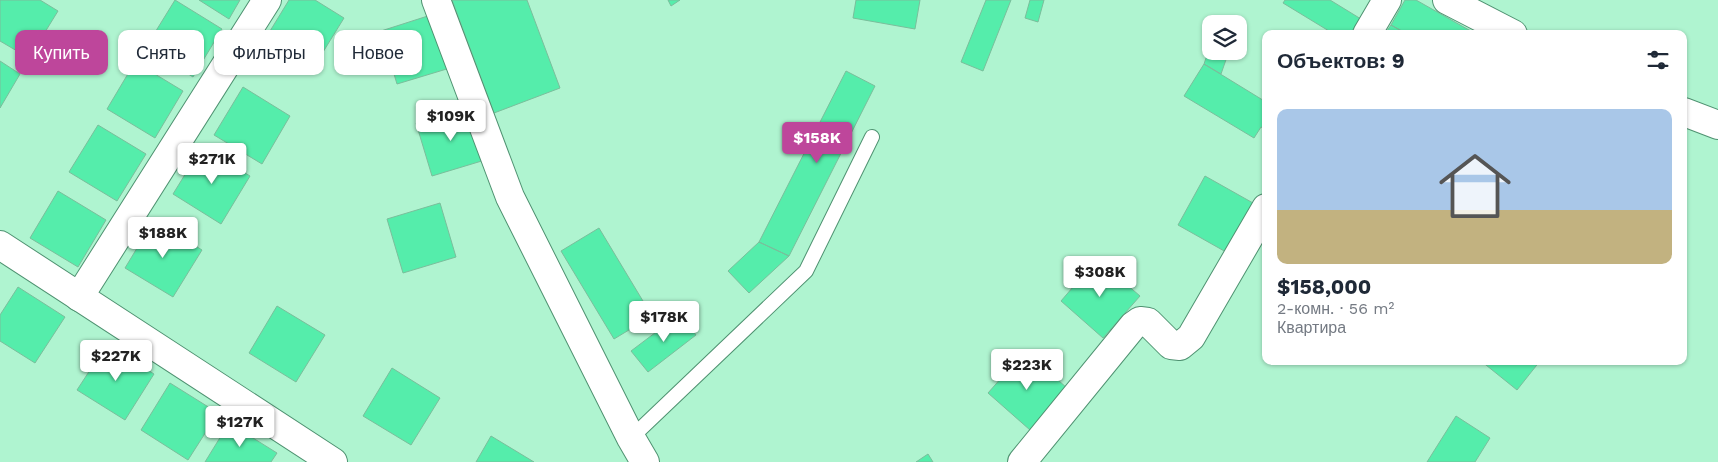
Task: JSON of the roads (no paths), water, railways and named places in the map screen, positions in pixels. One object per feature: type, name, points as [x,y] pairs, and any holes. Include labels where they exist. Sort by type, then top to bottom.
[{"type":"street","points":[[79,297],[268,0]]},
{"type":"street","points":[[436,0],[510,197],[631,438],[645,462]]},
{"type":"street","points":[[1370,30],[1387,0]]},
{"type":"street","points":[[1447,0],[1506,30]]},
{"type":"street","points":[[1687,113],[1718,125]]},
{"type":"street","points":[[1022,462],[1140,321],[1148,322],[1171,345],[1180,346],[1191,337],[1262,215]]},
{"type":"street","points":[[0,246],[333,462]]},
{"type":"lane","points":[[631,438],[806,271],[872,137]]}]
